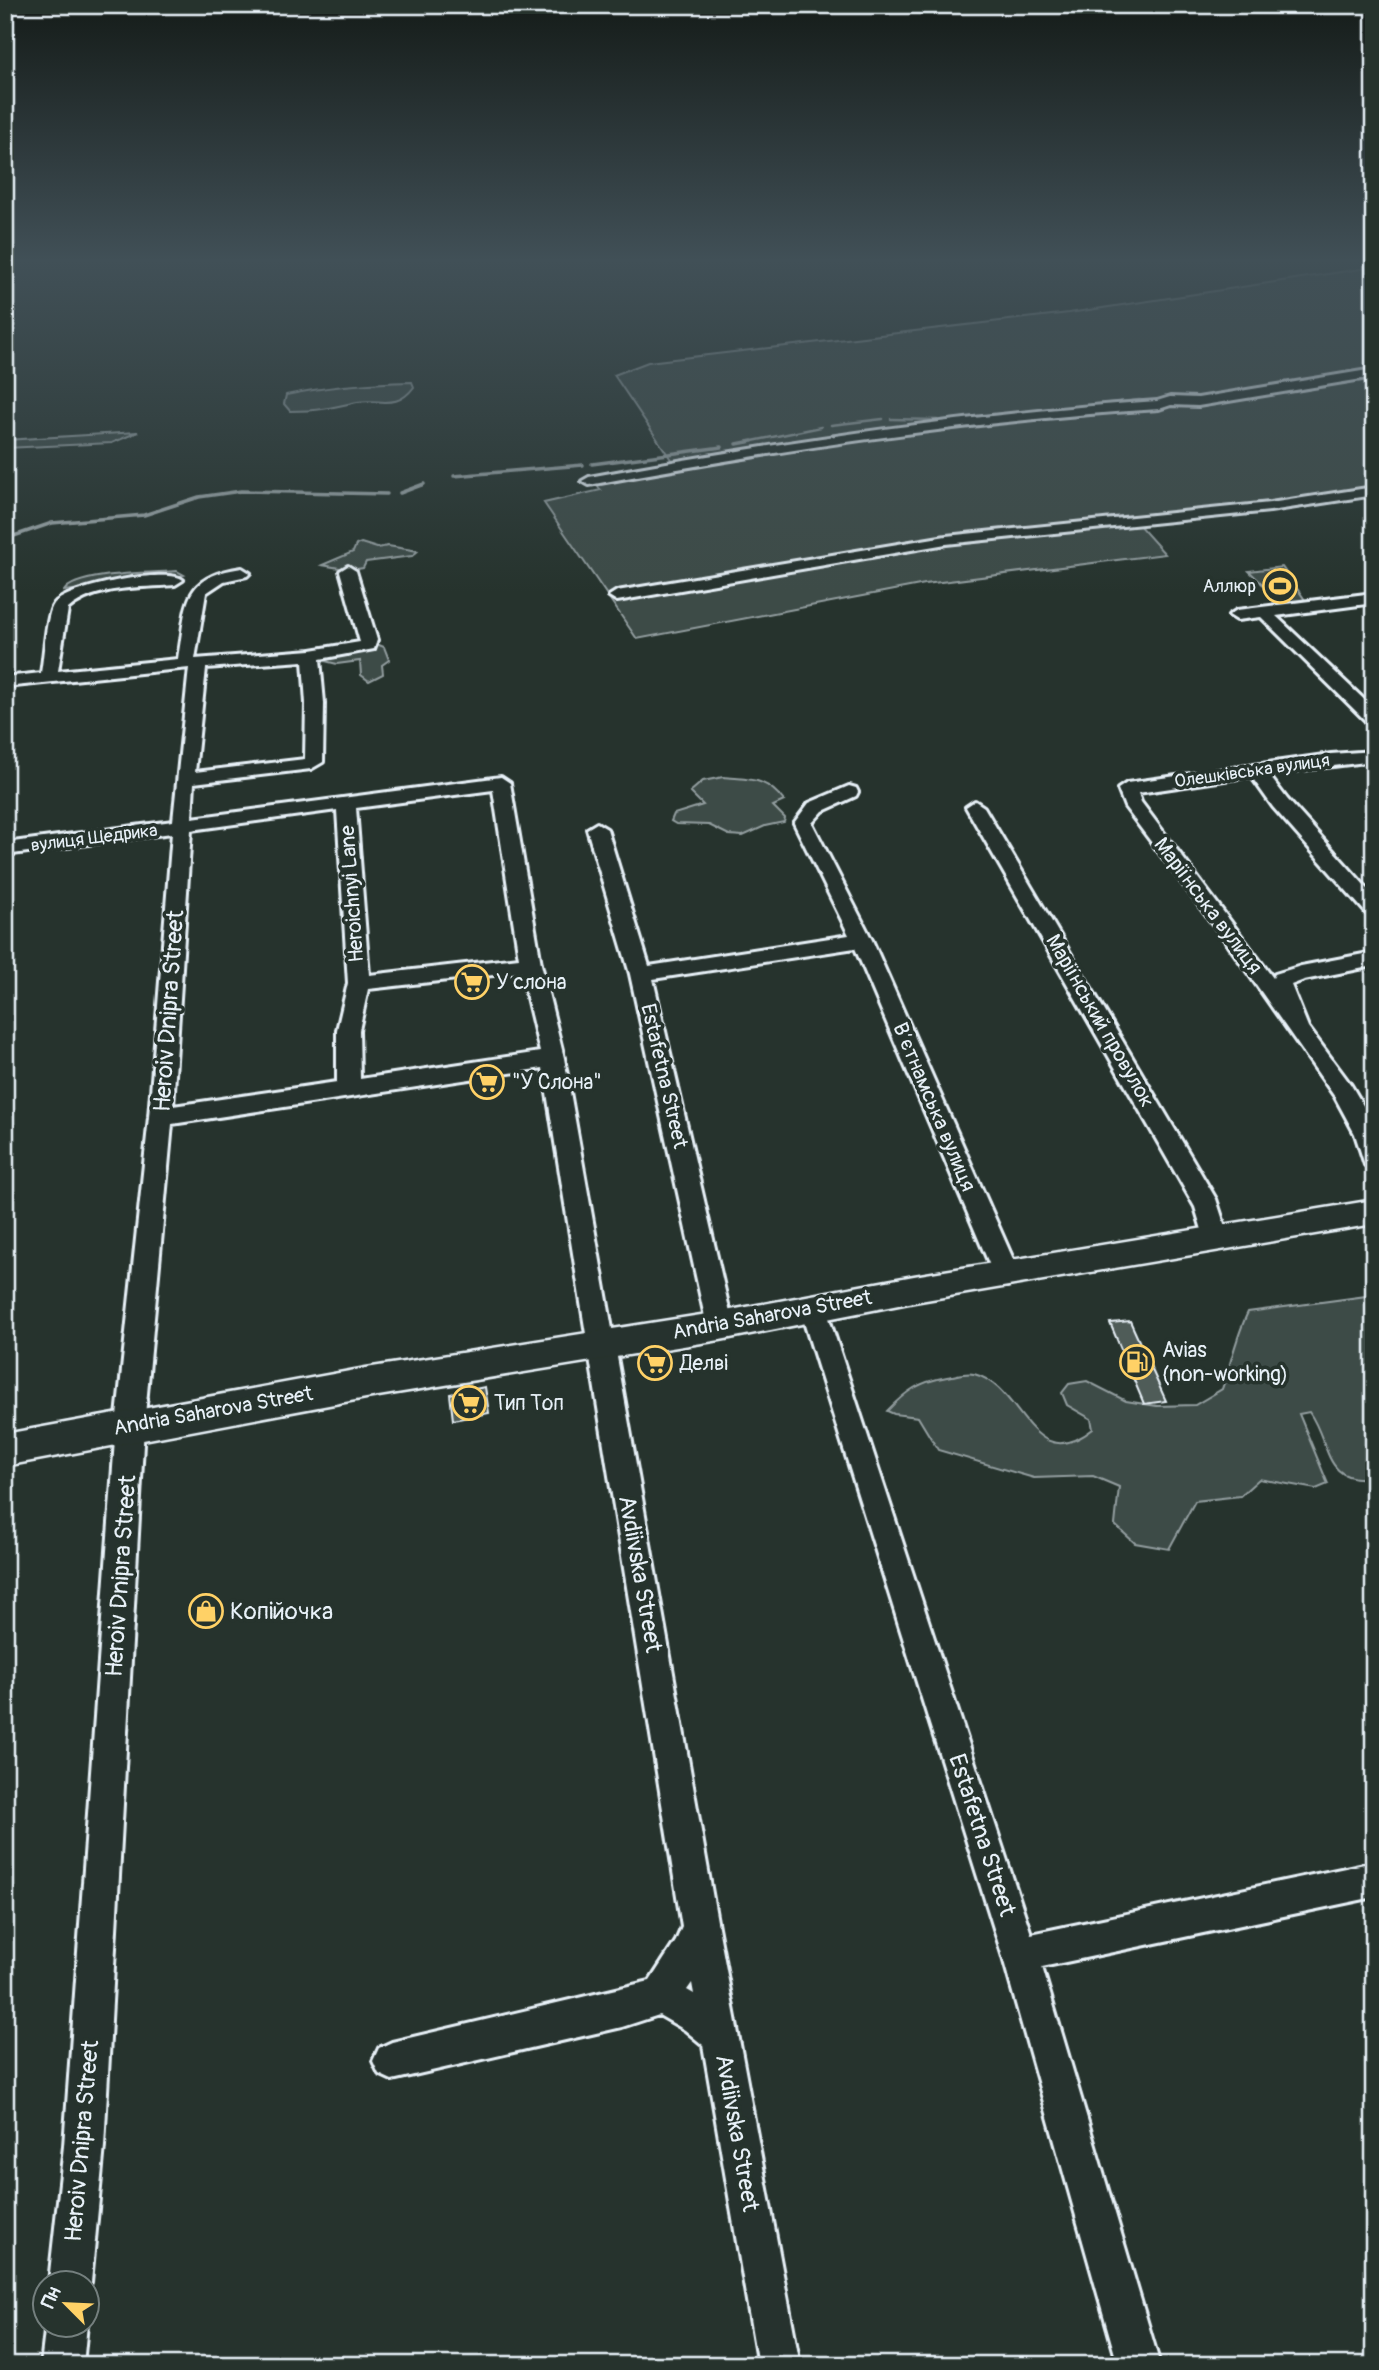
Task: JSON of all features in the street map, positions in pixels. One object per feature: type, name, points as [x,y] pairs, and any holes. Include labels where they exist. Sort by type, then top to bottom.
[{"type":"main road","name":"Andria Saharova Street","points":[[5,1450],[601,1343],[720,1326],[1374,1212]]},
{"type":"street","points":[[589,481],[691,461],[739,456],[896,430],[1036,414],[1198,402],[1374,373]]},
{"type":"street","points":[[617,596],[946,540],[1270,507],[1374,491]]},
{"type":"street","points":[[5,682],[311,654],[368,646],[348,571]]},
{"type":"street","points":[[49,678],[60,607],[65,600],[94,590],[175,580],[232,574],[204,584],[198,592],[191,582],[175,580]]},
{"type":"street","name":"Heroiv Dnipra Street","points":[[72,2268],[84,2146],[130,1426],[161,1117],[198,592]]},
{"type":"street","points":[[1237,615],[1374,598]]},
{"type":"street","points":[[1269,611],[1268,616],[1273,622],[1374,719]]},
{"type":"street","points":[[185,779],[311,764],[314,761],[315,703],[311,654]]},
{"type":"street","name":"Олешківська вулиця","points":[[1130,787],[1331,759],[1374,756]]},
{"type":"street","points":[[1258,771],[1265,785],[1280,803],[1374,908]]},
{"type":"street","name":"Avdiivska Street","points":[[346,805],[501,783],[530,964],[553,1058],[700,1927],[779,2365]]},
{"type":"street","name":"Маріїнська вулиця","points":[[1130,787],[1127,792],[1132,803],[1234,938],[1348,1100],[1374,1158]]},
{"type":"street","name":"Вʼєтнамська вулиця","points":[[849,792],[818,804],[803,823],[862,940],[1007,1275]]},
{"type":"street","points":[[183,828],[346,805]]},
{"type":"street","name":"Heroichnyi Lane","points":[[346,805],[359,984],[348,1030],[349,1090]]},
{"type":"street","name":"Маріїнський провулок","points":[[975,807],[1207,1206],[1216,1239]]},
{"type":"street","name":"вулиця Щедрика","points":[[5,849],[183,828]]},
{"type":"street","name":"Estafetna Street","points":[[597,829],[640,974],[720,1326]]},
{"type":"street","points":[[640,974],[862,940]]},
{"type":"street","points":[[1294,1024],[1280,985],[1283,979],[1374,959]]},
{"type":"street","points":[[359,984],[530,964]]},
{"type":"street","points":[[161,1117],[553,1058]]},
{"type":"street","name":"Estafetna Street","points":[[813,1309],[1020,1954],[1139,2365]]},
{"type":"street","points":[[1020,1954],[1374,1879]]},
{"type":"street","points":[[392,2061],[622,2008],[662,1996],[689,1954],[700,1927]]},
{"type":"street","points":[[662,1996],[698,2017],[719,2035]]},
{"type":"street","points":[[62,2365],[65,2338]]},
{"type":"shaded area","points":[[623,372],[1374,372],[1374,492],[1138,524],[1165,554],[925,584],[637,639],[544,503],[601,490],[589,478],[672,461],[614,375]]},
{"type":"shaded area","points":[[412,382],[414,387],[401,399],[394,401],[365,401],[300,411],[290,411],[284,404],[286,395],[302,392]]},
{"type":"shaded area","points":[[138,432],[112,443],[5,448],[5,440]]},
{"type":"shaded area","points":[[361,543],[377,548],[388,546],[418,551],[412,556],[366,562],[363,568],[351,570],[322,565],[353,552],[356,545]]},
{"type":"shaded area","name":"Аллюр","points":[[1282,567],[1305,600],[1282,603],[1249,571]]},
{"type":"shaded area","points":[[177,571],[184,575],[170,579],[64,591],[83,580],[98,577]]},
{"type":"shaded area","points":[[379,645],[384,647],[389,660],[382,665],[383,674],[369,681],[361,675],[360,661],[337,664],[317,659]]},
{"type":"shaded area","points":[[723,777],[757,781],[771,788],[784,801],[773,806],[785,818],[784,822],[765,826],[743,836],[729,835],[709,825],[676,824],[671,821],[674,814],[703,805],[690,792],[703,781]]},
{"type":"shaded area","points":[[1374,1295],[1374,1477],[1357,1478],[1345,1475],[1337,1469],[1309,1412],[1299,1414],[1328,1484],[1316,1489],[1259,1479],[1240,1496],[1195,1501],[1169,1549],[1135,1543],[1115,1525],[1119,1487],[1093,1476],[1034,1478],[938,1450],[918,1417],[887,1411],[907,1392],[921,1384],[974,1374],[991,1382],[1041,1436],[1055,1443],[1072,1441],[1093,1429],[1091,1419],[1067,1405],[1062,1393],[1069,1384],[1087,1381],[1126,1401],[1157,1406],[1195,1405],[1222,1389],[1248,1312]]},
{"type":"building","name":"\"У Слона\"","points":[[496,1078],[499,1090],[479,1093],[476,1081]]},
{"type":"building","name":"Avias (non-working)","points":[[1130,1321],[1166,1401],[1144,1404],[1110,1323]]},
{"type":"building","name":"Тип Топ","points":[[485,1387],[489,1413],[453,1420],[450,1394]]},
{"type":"waterway","points":[[1255,397],[1288,391]]},
{"type":"waterway","points":[[1231,400],[1252,398]]},
{"type":"waterway","points":[[946,420],[1139,400],[1158,402]]},
{"type":"waterway","points":[[831,425],[883,419]]},
{"type":"waterway","points":[[891,419],[937,420]]},
{"type":"waterway","points":[[743,443],[821,427]]},
{"type":"waterway","points":[[737,444],[752,441]]},
{"type":"waterway","points":[[592,464],[722,447]]},
{"type":"waterway","points":[[454,476],[583,465]]},
{"type":"waterway","points":[[400,493],[424,484]]},
{"type":"waterway","points":[[5,539],[52,523],[144,515],[199,497],[241,491],[387,494]]},
{"type":"place","name":"Аллюр","points":[[1280,586]]},
{"type":"place","name":"У слона","points":[[472,982]]},
{"type":"place","name":"\"У Слона\"","points":[[487,1082]]},
{"type":"place","name":"Avias (non-working)","points":[[1137,1362]]},
{"type":"place","name":"Делві","points":[[655,1363]]},
{"type":"place","name":"Тип Топ","points":[[469,1403]]},
{"type":"place","name":"Копійочка","points":[[206,1611]]}]
